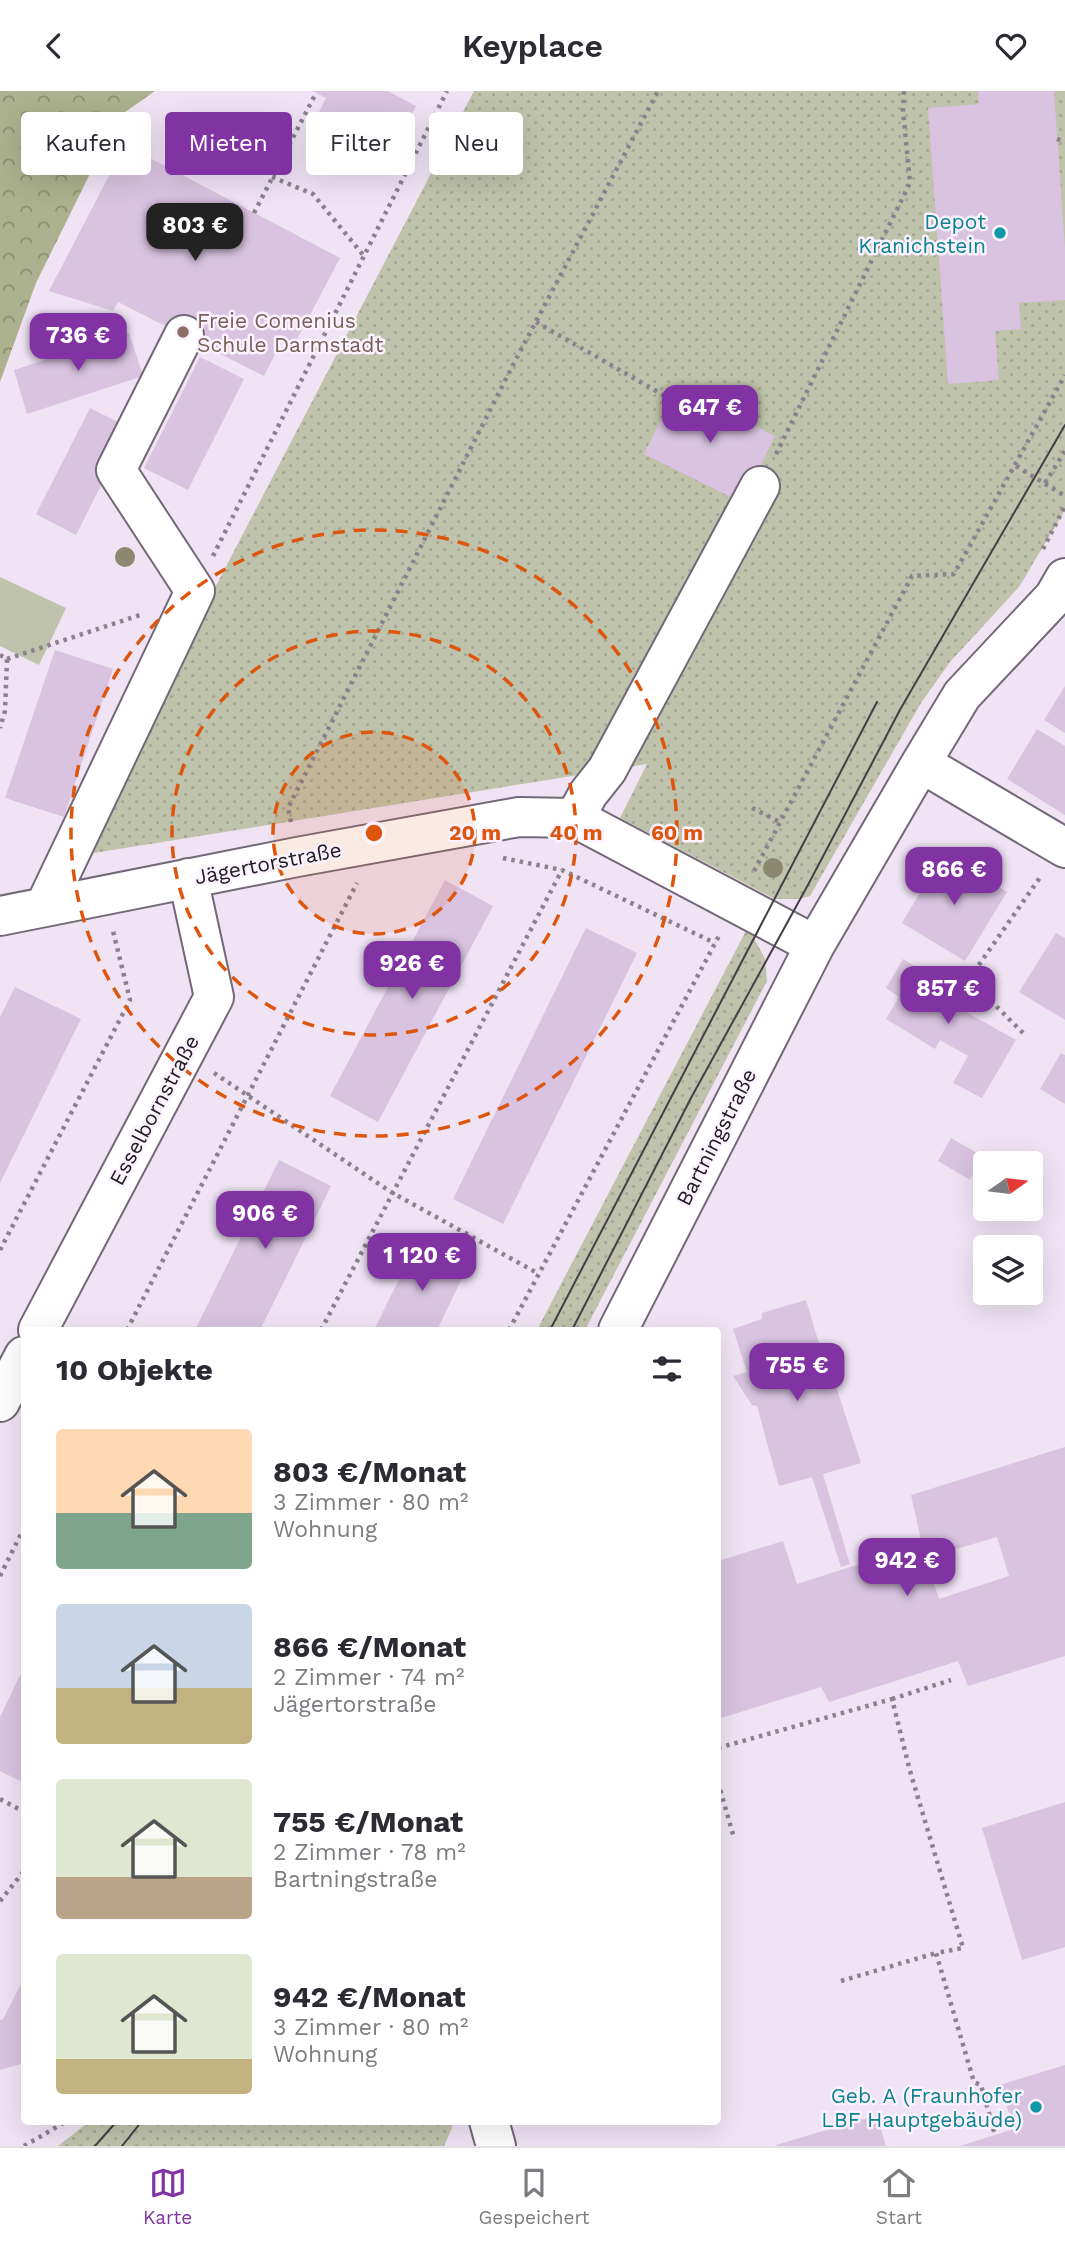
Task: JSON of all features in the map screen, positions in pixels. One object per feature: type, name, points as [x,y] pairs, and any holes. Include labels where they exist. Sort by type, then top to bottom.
[{"type":"street","points":[[45,906],[189,603],[116,470],[184,335]]},
{"type":"street","points":[[575,818],[588,794],[607,770],[760,486]]},
{"type":"street","points":[[814,945],[962,695],[1054,597],[1065,578]]},
{"type":"street","points":[[921,763],[1063,848]]},
{"type":"street","name":"Jägertorstraße","points":[[0,916],[297,857],[519,817],[575,818],[814,945]]},
{"type":"street","name":"Esselbornstraße","points":[[40,1327],[214,997],[188,878]]},
{"type":"street","name":"Bartningstraße","points":[[620,1327],[814,945]]},
{"type":"street","points":[[0,1402],[21,1362]]},
{"type":"street","points":[[490,2125],[496,2146]]},
{"type":"path","points":[[0,655],[8,659],[154,610],[189,603],[447,91]]},
{"type":"path","points":[[297,857],[288,808],[536,322],[658,91]]},
{"type":"path","points":[[760,486],[910,183],[903,110],[904,91]]},
{"type":"path","points":[[254,213],[316,93]]},
{"type":"path","points":[[1057,139],[1065,142]]},
{"type":"path","points":[[272,177],[313,194],[364,256]]},
{"type":"path","points":[[536,322],[670,399]]},
{"type":"path","points":[[511,1327],[912,576],[954,574],[1065,375]]},
{"type":"path","points":[[1045,484],[1065,450]]},
{"type":"path","points":[[1016,466],[1065,496]]},
{"type":"path","points":[[0,728],[5,711],[8,659]]},
{"type":"path","points":[[752,808],[780,822]]},
{"type":"path","points":[[1023,1033],[969,979],[1063,848]]},
{"type":"path","points":[[499,857],[562,870],[715,943]]},
{"type":"path","points":[[323,1327],[562,870]]},
{"type":"path","points":[[129,1327],[361,874]]},
{"type":"path","points":[[0,1250],[130,1000],[111,922]]},
{"type":"path","points":[[184,1053],[391,1192],[539,1273]]},
{"type":"path","points":[[0,1576],[21,1534]]},
{"type":"path","points":[[721,1747],[951,1680]]},
{"type":"path","points":[[841,1981],[936,1953],[963,1948],[910,1771],[892,1699]]},
{"type":"path","points":[[721,1792],[734,1838]]},
{"type":"path","points":[[0,1799],[21,1810]]},
{"type":"path","points":[[0,1901],[21,1875]]},
{"type":"path","points":[[936,1953],[974,2082],[981,2085],[995,2134]]},
{"type":"path","points":[[24,2146],[60,2125]]},
{"type":"green space","points":[[0,91],[155,91],[125,112],[21,112],[21,175],[89,175],[36,283],[0,382]]},
{"type":"green space","points":[[474,91],[1065,91],[1065,510],[1019,587],[950,662],[921,703],[810,896],[775,899],[620,818],[647,764],[75,856],[430,175],[523,175],[523,112],[463,112]]},
{"type":"green space","points":[[0,577],[66,608],[39,665],[0,646]]},
{"type":"green space","points":[[748,927],[765,959],[767,981],[587,1327],[539,1327]]},
{"type":"green space","points":[[85,2125],[452,2125],[452,2128],[444,2146],[58,2146]]},
{"type":"building","points":[[312,91],[388,91],[416,106],[413,112],[319,112],[326,98]]},
{"type":"building","name":"Depot Kranichstein","points":[[978,91],[1054,91],[1065,249],[1065,300],[1019,303],[1021,329],[995,331],[999,380],[948,384],[928,108],[979,104]]},
{"type":"building","points":[[151,159],[165,166],[165,175],[182,175],[340,258],[294,345],[283,339],[264,376],[118,302],[113,311],[49,291],[109,175],[151,175]]},
{"type":"building","points":[[129,333],[143,376],[27,414],[14,370]]},
{"type":"building","points":[[200,357],[244,379],[188,490],[144,468]]},
{"type":"building","points":[[677,387],[775,436],[743,503],[644,454]]},
{"type":"building","points":[[90,408],[130,428],[76,535],[36,514]]},
{"type":"building","points":[[55,650],[113,669],[64,817],[5,798]]},
{"type":"building","points":[[1065,686],[1065,733],[1044,720]]},
{"type":"building","points":[[1037,729],[1065,746],[1065,815],[1007,779]]},
{"type":"building","points":[[943,854],[1007,892],[965,961],[902,923]]},
{"type":"building","points":[[445,880],[493,906],[378,1122],[330,1096]]},
{"type":"building","points":[[586,928],[637,953],[503,1224],[453,1199]]},
{"type":"building","points":[[1056,933],[1065,938],[1065,1020],[1019,992]]},
{"type":"building","points":[[903,959],[966,997],[959,1008],[1016,1040],[982,1098],[953,1083],[968,1056],[940,1040],[935,1049],[886,1019],[899,997],[886,988]]},
{"type":"building","points":[[15,987],[81,1019],[0,1183],[0,1017]]},
{"type":"building","points":[[1061,1053],[1065,1055],[1065,1104],[1040,1089]]},
{"type":"building","points":[[951,1138],[974,1151],[973,1175],[970,1180],[938,1161]]},
{"type":"building","points":[[279,1160],[331,1186],[262,1327],[196,1327]]},
{"type":"building","points":[[416,1245],[466,1270],[438,1327],[375,1327]]},
{"type":"building","points":[[806,1300],[826,1367],[830,1368],[861,1463],[823,1474],[850,1564],[841,1567],[812,1477],[779,1486],[757,1406],[752,1405],[733,1376],[747,1372],[733,1329],[762,1319],[762,1313]]},
{"type":"building","points":[[1065,1447],[1065,1656],[968,1686],[958,1661],[829,1702],[821,1687],[721,1718],[721,1560],[783,1541],[797,1584],[922,1544],[911,1495]],"holes":[[[997,1537],[1009,1576],[939,1599],[926,1558]]]},
{"type":"building","points":[[21,1673],[21,1782],[0,1771],[0,1717]]},
{"type":"building","points":[[1065,1802],[1065,1947],[1022,1960],[982,1828]]},
{"type":"building","points":[[21,1984],[21,2064],[0,2070],[0,2020]]},
{"type":"building","name":"Geb. A (Fraunhofer LBF Hauptgebäude)","points":[[1065,2065],[1065,2146],[960,2146],[1014,2129],[1000,2085]]},
{"type":"building","name":"Geb. A (Fraunhofer LBF Hauptgebäude)","points":[[877,2115],[886,2146],[776,2146],[776,2145]]},
{"type":"tram line","points":[[574,1327],[691,1098],[901,708],[1065,425]]},
{"type":"tram line","points":[[552,1327],[877,702]]},
{"type":"tram line","points":[[95,2146],[113,2125]]},
{"type":"tram line","points":[[122,2146],[139,2125]]},
{"type":"place","name":"Depot Kranichstein","points":[[1000,233]]},
{"type":"place","name":"Freie Comenius Schule Darmstadt","points":[[183,332]]},
{"type":"place","name":"Geb. A (Fraunhofer LBF Hauptgebäude)","points":[[1036,2107]]}]
